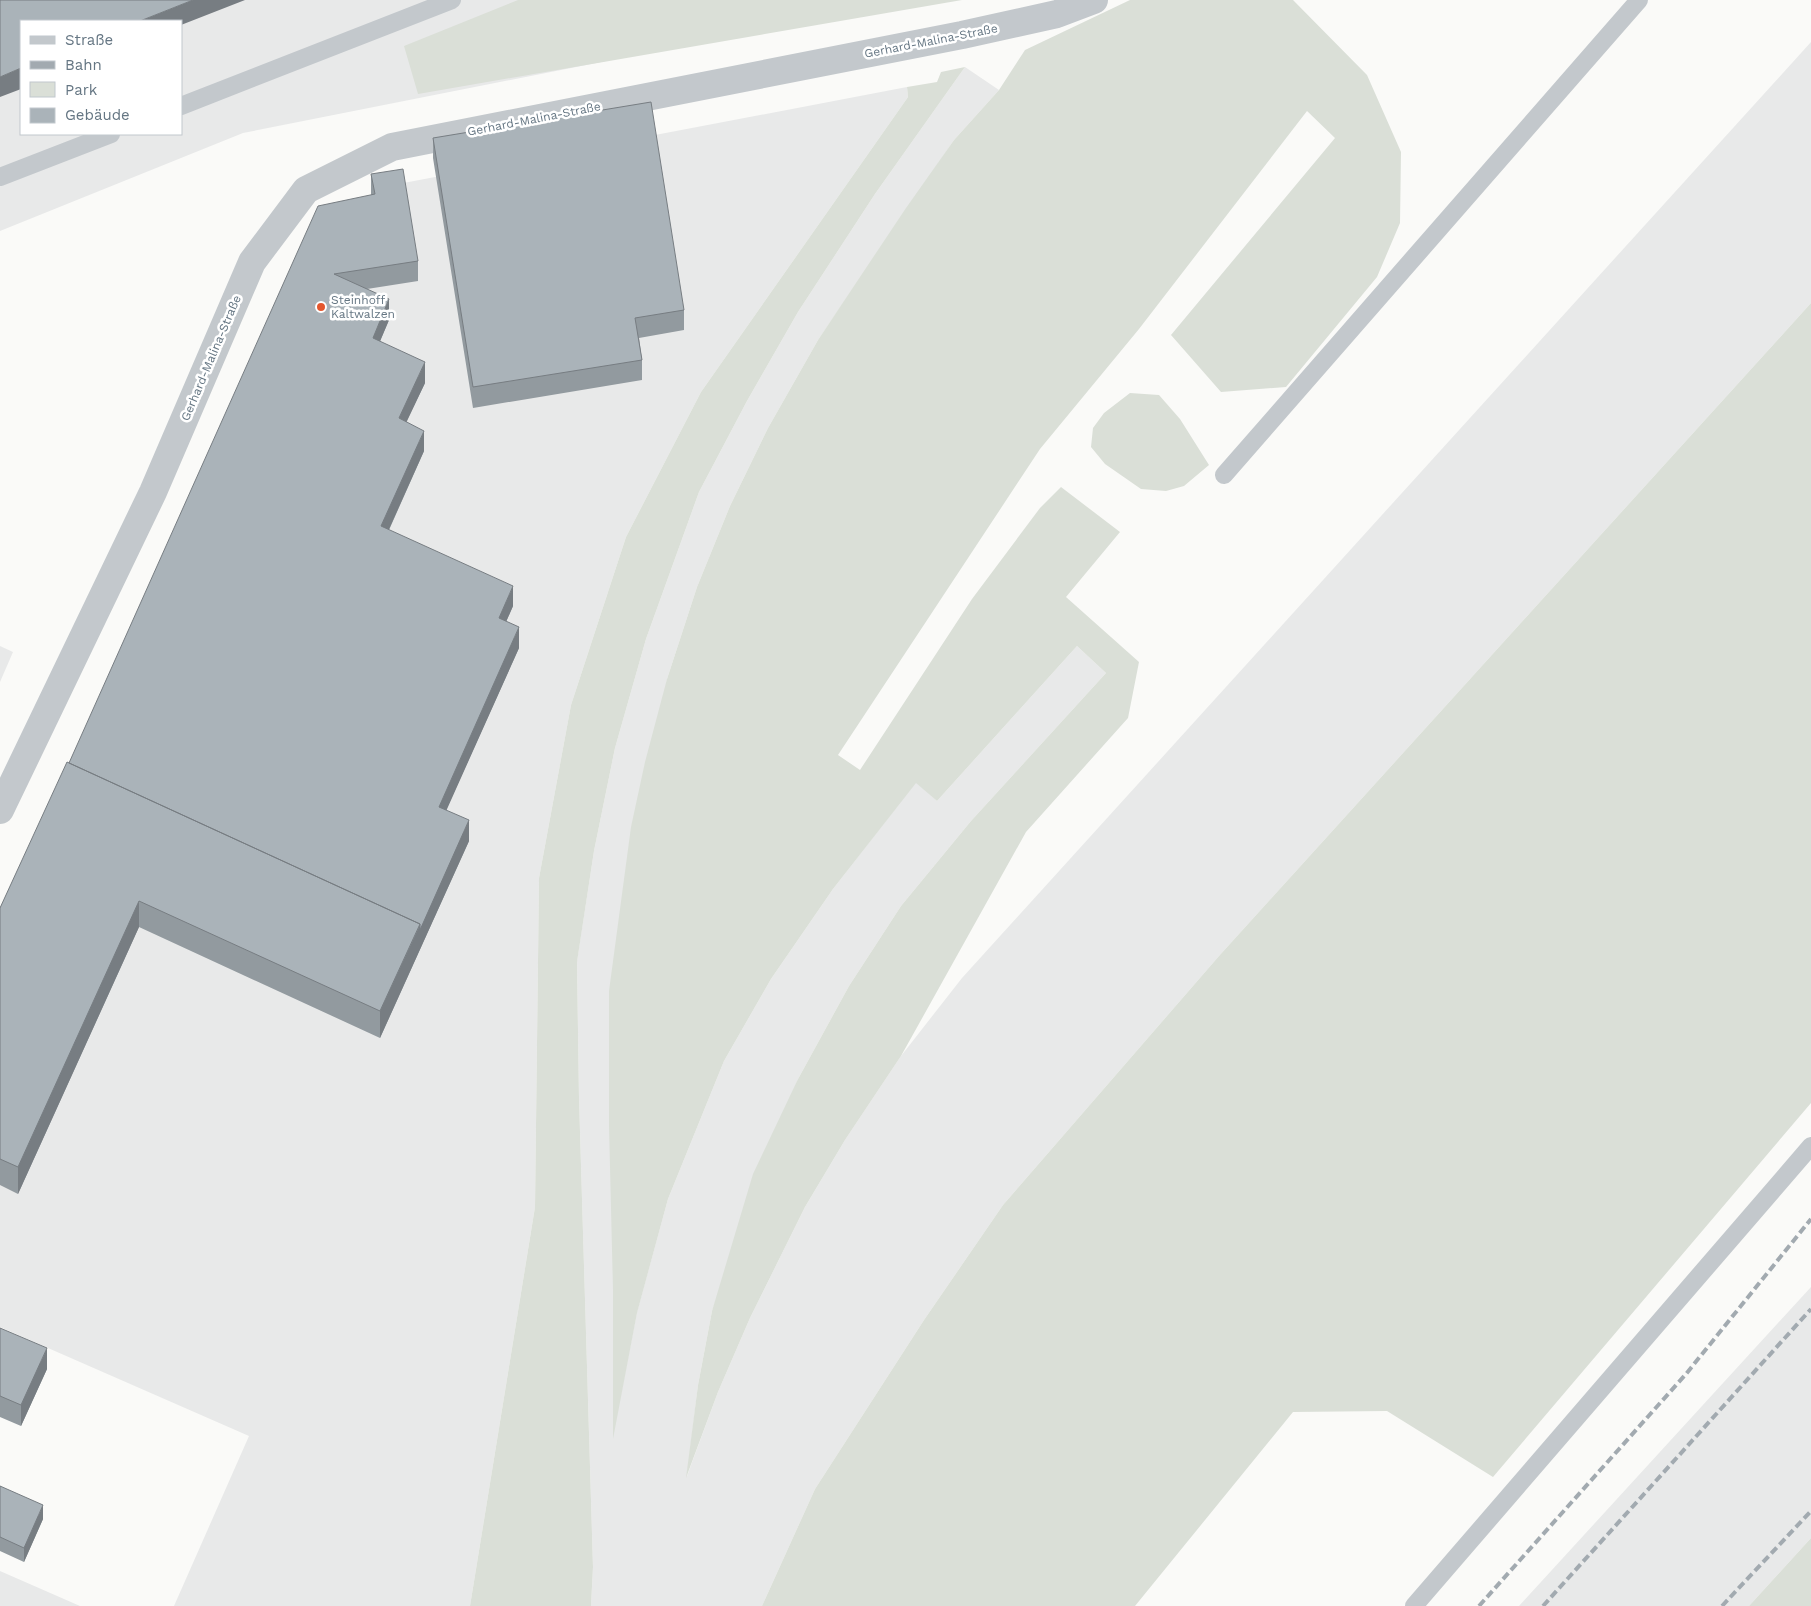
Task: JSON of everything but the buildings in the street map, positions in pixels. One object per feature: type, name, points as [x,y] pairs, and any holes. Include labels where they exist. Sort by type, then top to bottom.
[{"type":"street","name":"Gerhard-Malina-Straße","points":[[0,810],[153,492],[252,262],[306,190],[392,147],[962,35],[1057,14],[1094,0]]},
{"type":"lane","points":[[182,106],[452,0]]},
{"type":"lane","points":[[1224,475],[1638,0]]},
{"type":"lane","points":[[0,178],[108,135]]},
{"type":"lane","points":[[1414,1606],[1811,1146]]},
{"type":"shaded area","points":[[0,0],[914,0],[243,133],[0,231]]},
{"type":"shaded area","points":[[1811,42],[1811,303],[1219,956],[1003,1205],[924,1320],[815,1489],[762,1606],[591,1606],[593,1567],[579,1098],[577,961],[594,851],[615,748],[646,639],[699,492],[747,401],[798,312],[875,194],[965,67],[999,90],[954,140],[818,340],[768,428],[730,506],[697,587],[667,679],[613,1290],[613,1435],[637,1312],[668,1199],[724,1061],[771,979],[833,889],[916,782],[937,801],[1077,646],[1106,673],[971,821],[901,906],[849,986],[798,1079],[712,1311],[698,1385],[687,1476],[718,1392],[750,1318],[805,1207],[845,1140],[901,1056],[962,978]]},
{"type":"shaded area","points":[[907,87],[908,97],[701,392],[626,537],[571,705],[539,878],[535,1207],[470,1606],[174,1606],[249,1436],[0,1327],[0,939],[393,185]]},
{"type":"shaded area","points":[[0,646],[13,652],[0,682]]},
{"type":"shaded area","points":[[1811,1287],[1811,1538],[1749,1606],[1519,1606]]},
{"type":"shaded area","points":[[0,1571],[80,1606],[0,1606]]},
{"type":"green space","points":[[518,0],[962,0],[418,94],[404,46]]},
{"type":"green space","points":[[1130,0],[1293,0],[1367,75],[1401,152],[1400,223],[1377,277],[1286,387],[1221,392],[1171,335],[1335,138],[1307,111],[1139,329],[1040,449],[838,755],[860,770],[972,599],[1040,508],[1061,487],[1120,532],[1066,597],[1139,662],[1128,718],[1026,832],[901,1056],[845,1140],[805,1207],[750,1318],[718,1392],[686,1478],[698,1385],[712,1311],[753,1174],[798,1079],[849,986],[901,906],[971,821],[1106,673],[1077,646],[937,801],[916,783],[833,889],[771,979],[724,1061],[668,1199],[637,1313],[613,1439],[609,991],[631,827],[645,762],[667,679],[697,587],[730,506],[768,428],[818,340],[906,208],[954,140],[999,90],[1025,50]]},
{"type":"green space","points":[[965,67],[875,194],[798,312],[747,401],[699,492],[646,639],[615,748],[594,851],[577,962],[579,1098],[593,1567],[591,1606],[470,1606],[535,1207],[539,878],[571,705],[626,537],[701,392],[908,97],[907,87],[937,82],[941,72]]},
{"type":"green space","points":[[1811,303],[1811,1103],[1493,1477],[1387,1411],[1293,1412],[1135,1606],[762,1606],[815,1489],[924,1320],[1003,1205],[1219,956]]},
{"type":"green space","points":[[1130,393],[1159,395],[1180,419],[1209,465],[1184,486],[1166,491],[1141,489],[1105,464],[1091,447],[1093,428],[1104,413]]},
{"type":"green space","points":[[1811,1538],[1811,1606],[1749,1606]]},
{"type":"railway","points":[[1479,1606],[1686,1374],[1811,1219]]},
{"type":"railway","points":[[1543,1606],[1811,1309]]},
{"type":"railway","points":[[1722,1606],[1811,1511]]},
{"type":"place","name":"Steinhoff Kaltwalzen","points":[[321,307]]}]
